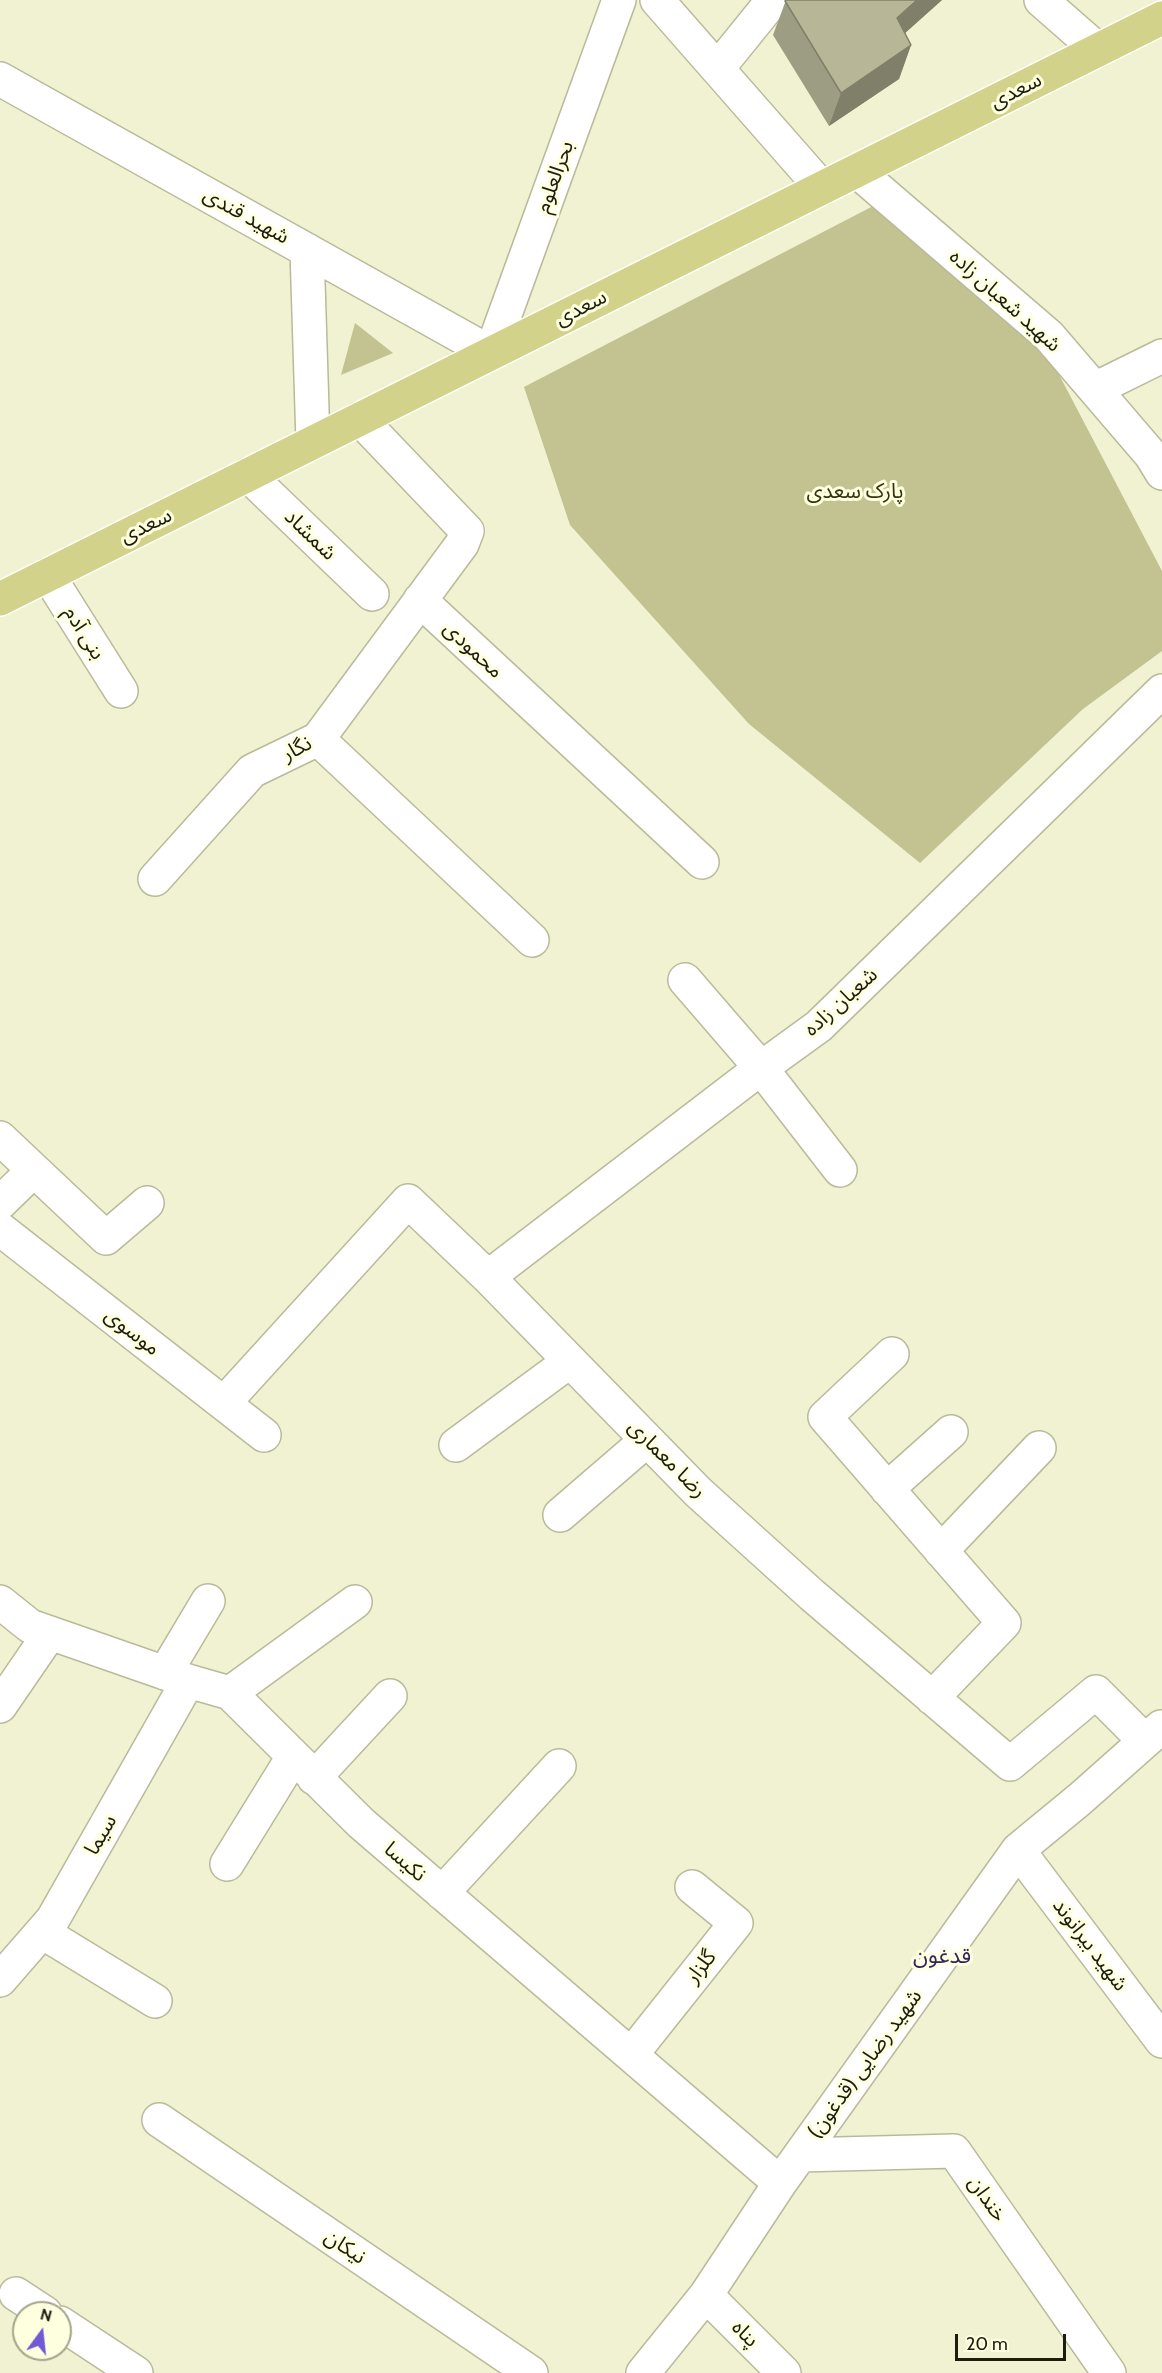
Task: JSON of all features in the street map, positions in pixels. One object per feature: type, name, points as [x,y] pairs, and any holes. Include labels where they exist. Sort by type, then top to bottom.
[{"type":"main road","name":"سعدی","points":[[4,590],[48,575],[1162,18]]},
{"type":"street","name":"بحرالعلوم","points":[[491,353],[619,0]]},
{"type":"street","points":[[657,0],[822,188]]},
{"type":"street","points":[[718,68],[773,0]]},
{"type":"street","points":[[1041,0],[1098,50]]},
{"type":"street","name":"شهید قندی","points":[[0,79],[491,353]]},
{"type":"street","name":"شهید شعبان زاده","points":[[857,171],[1049,336],[1151,455],[1162,473]]},
{"type":"street","points":[[307,250],[313,442]]},
{"type":"street","points":[[1095,389],[1162,356]]},
{"type":"street","points":[[360,419],[467,531],[462,544],[420,600]]},
{"type":"street","name":"شمشاد","points":[[248,475],[372,594]]},
{"type":"street","name":"بنی آدم","points":[[48,575],[121,691]]},
{"type":"street","name":"نگار","points":[[155,879],[252,771],[318,739],[420,600]]},
{"type":"street","name":"محمودی","points":[[420,600],[702,862]]},
{"type":"street","name":"شعبان زاده","points":[[488,1276],[819,1026],[1159,701]]},
{"type":"street","points":[[318,739],[532,940]]},
{"type":"street","points":[[685,980],[761,1068],[840,1170]]},
{"type":"street","points":[[0,1138],[106,1238],[147,1203]]},
{"type":"street","points":[[0,1203],[33,1171]]},
{"type":"street","name":"رضا معماری","points":[[224,1403],[408,1201],[488,1276],[707,1500],[812,1595],[1010,1764],[1096,1692],[1153,1733]]},
{"type":"street","name":"موسوی","points":[[0,1229],[264,1435]]},
{"type":"street","points":[[892,1354],[825,1418],[1004,1623],[932,1698]]},
{"type":"street","points":[[456,1445],[570,1361]]},
{"type":"street","points":[[887,1489],[951,1432]]},
{"type":"street","points":[[560,1515],[647,1440]]},
{"type":"street","points":[[941,1551],[1039,1448]]},
{"type":"street","name":"سیما","points":[[0,1980],[53,1919],[176,1677],[208,1601]]},
{"type":"street","points":[[0,1602],[30,1626],[176,1677],[230,1692],[355,1602]]},
{"type":"street","points":[[0,1706],[50,1633]]},
{"type":"street","name":"نکیسا","points":[[230,1692],[361,1823],[780,2183]]},
{"type":"street","points":[[227,1864],[304,1767],[390,1696]]},
{"type":"street","name":"(قدغون) شهید رضایی","points":[[643,2373],[706,2295],[780,2183],[1018,1850],[1080,1799],[1153,1733]]},
{"type":"street","points":[[442,1893],[559,1766]]},
{"type":"street","name":"شهید بیرانوند","points":[[1018,1850],[1162,2041]]},
{"type":"street","name":"گلزار","points":[[631,2055],[736,1923],[692,1887]]},
{"type":"street","points":[[42,1932],[156,2001]]},
{"type":"street","name":"نیکان","points":[[159,2120],[531,2373]]},
{"type":"street","name":"خندان","points":[[800,2155],[954,2151],[1109,2373]]},
{"type":"street","points":[[16,2294],[27,2301]]},
{"type":"street","name":"پناه","points":[[706,2295],[784,2373]]},
{"type":"street","points":[[72,2331],[136,2373]]},
{"type":"green space","name":"پارک سعدی","points":[[879,203],[1044,346],[1162,571],[1162,651],[1083,709],[920,863],[749,724],[570,525],[524,387]]},
{"type":"green space","points":[[355,323],[393,353],[341,375]]},
{"type":"building","points":[[786,0],[917,0],[897,18],[911,45],[841,93]]},
{"type":"district","name":"قدغون","points":[[942,1957]]}]
